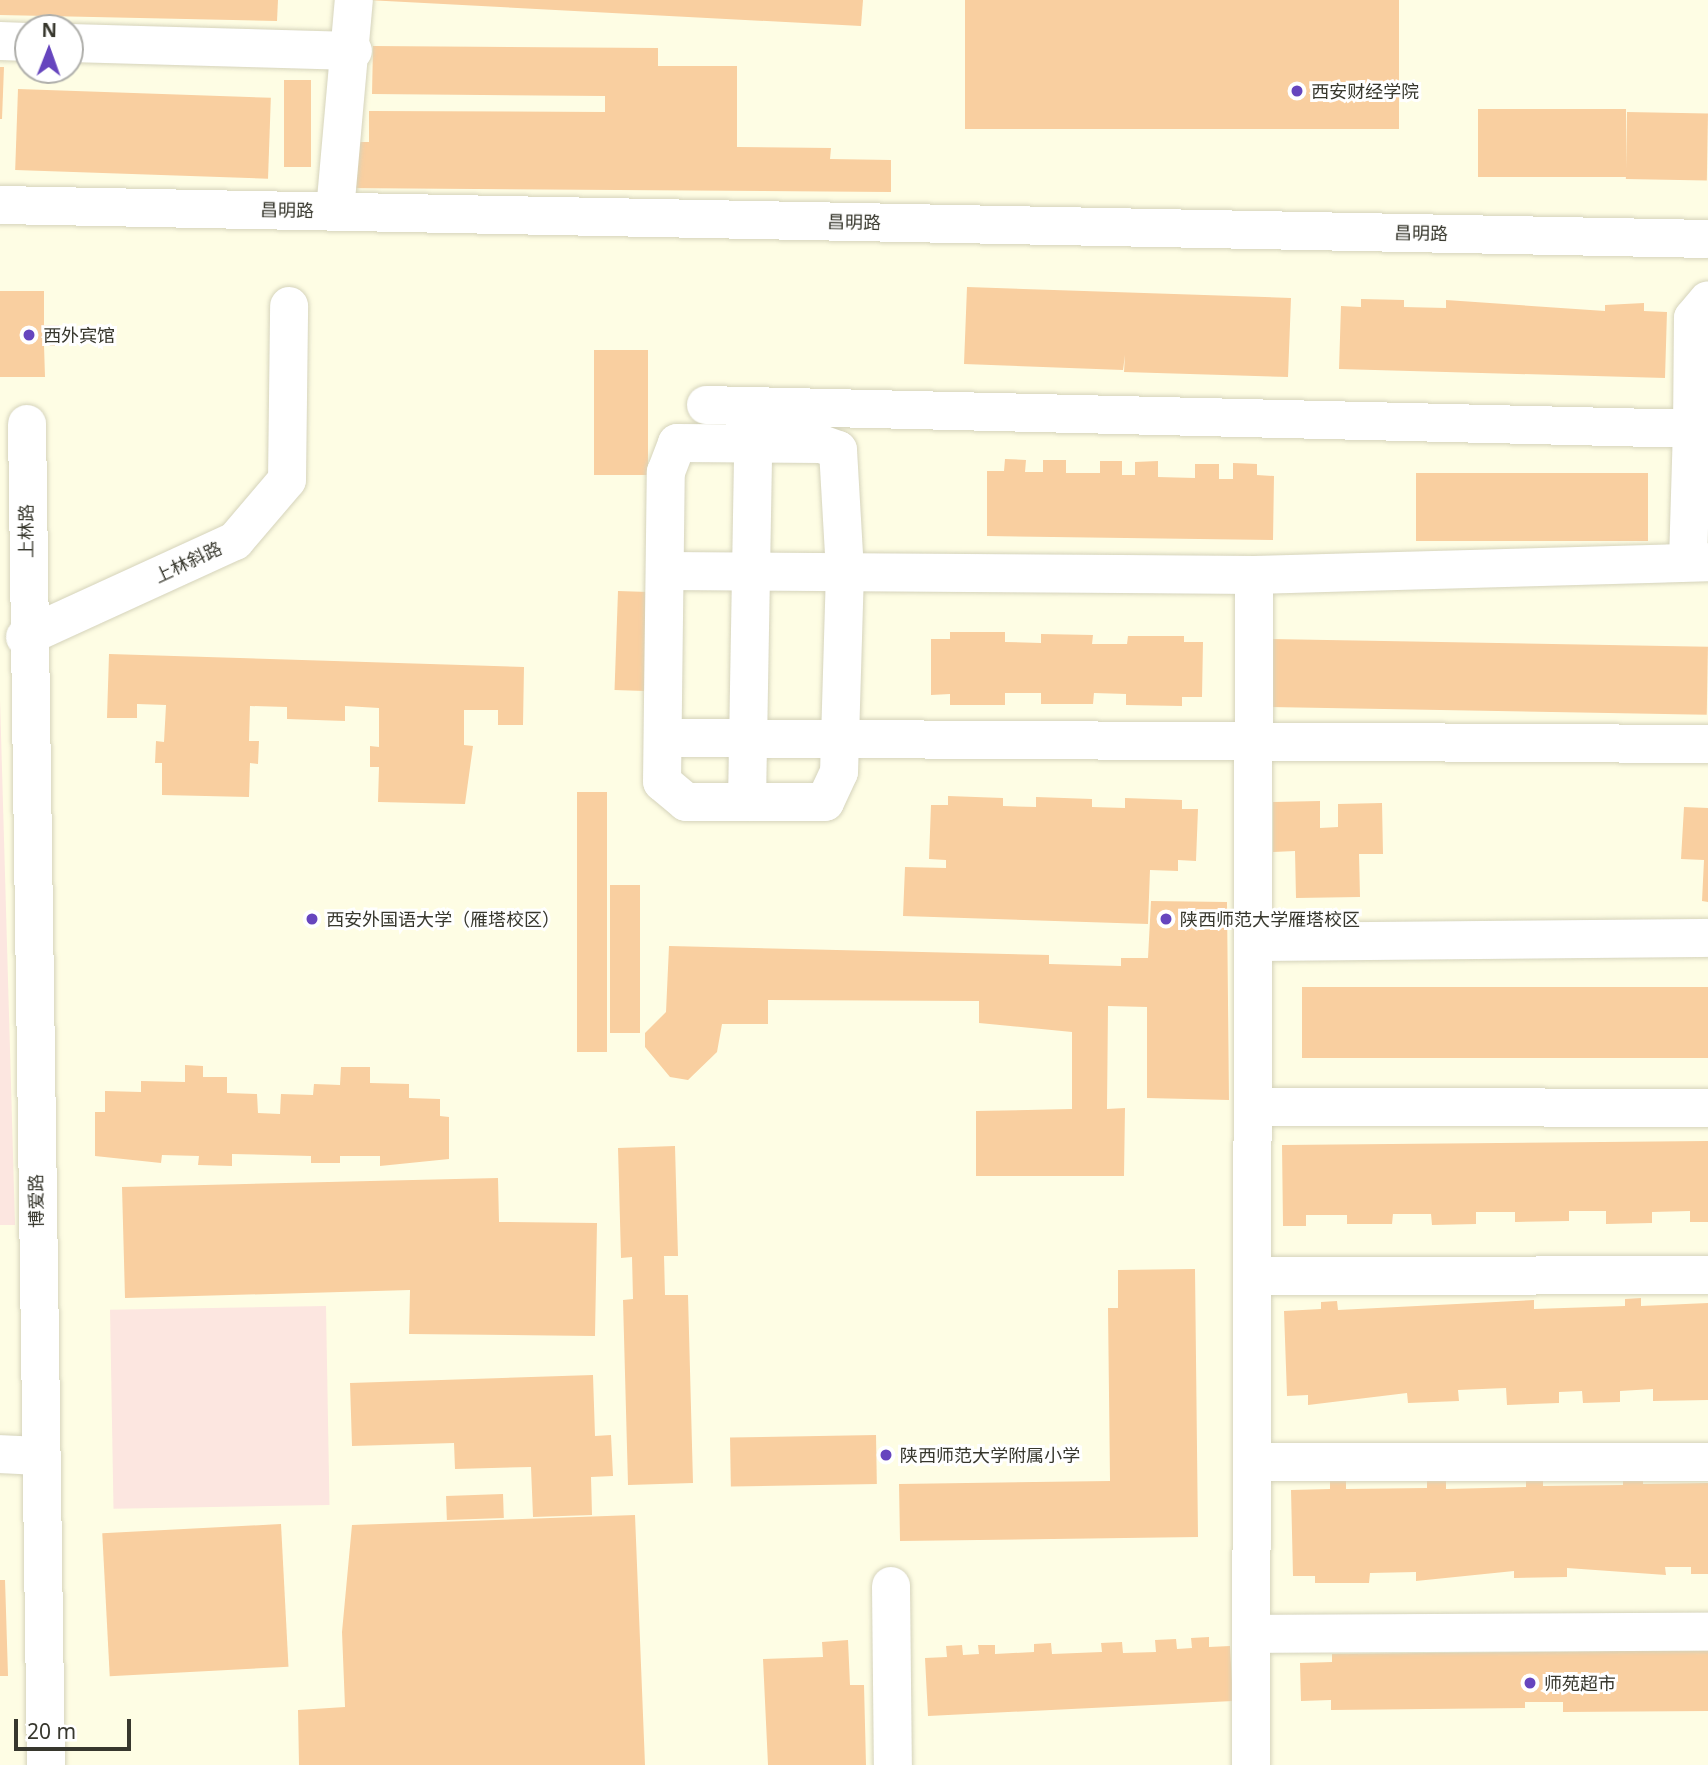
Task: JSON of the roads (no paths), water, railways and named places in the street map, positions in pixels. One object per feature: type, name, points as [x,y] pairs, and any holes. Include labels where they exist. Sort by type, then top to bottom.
[{"type":"street","points":[[335,211],[353,51],[354,0]]},
{"type":"street","points":[[84,43],[353,51]]},
{"type":"street","name":"昌明路","points":[[0,205],[1708,239]]},
{"type":"street","points":[[665,571],[1254,575],[1698,562],[1692,429],[1693,318],[1708,299]]},
{"type":"street","name":"上林斜路","points":[[25,637],[235,541],[288,480],[289,306]]},
{"type":"street","points":[[706,405],[1692,429]]},
{"type":"street","name":"上林路","points":[[25,637],[27,424]]},
{"type":"street","points":[[677,443],[753,443],[838,450],[845,571],[839,738],[837,787],[825,802],[686,802],[671,794],[662,782],[668,454],[677,443]]},
{"type":"street","points":[[747,802],[753,443]]},
{"type":"street","points":[[1251,1765],[1254,575]]},
{"type":"street","name":"博爱路","points":[[25,637],[47,1765]]},
{"type":"street","points":[[663,738],[1708,744]]},
{"type":"street","points":[[1253,942],[1708,938]]},
{"type":"street","points":[[1253,1107],[1708,1108]]},
{"type":"street","points":[[1253,1276],[1708,1275]]},
{"type":"street","points":[[0,1454],[41,1456]]},
{"type":"street","points":[[1252,1462],[1708,1462]]},
{"type":"street","points":[[891,1586],[893,1765]]},
{"type":"street","points":[[1252,1634],[1708,1632]]},
{"type":"place","name":"西安财经学院","points":[[1297,91]]},
{"type":"place","name":"西外宾馆","points":[[29,335]]},
{"type":"place","name":"西安外国语大学（雁塔校区）","points":[[312,919]]},
{"type":"place","name":"陕西师范大学雁塔校区","points":[[1166,919]]},
{"type":"place","name":"陕西师范大学附属小学","points":[[886,1455]]},
{"type":"place","name":"师苑超市","points":[[1530,1683]]}]
